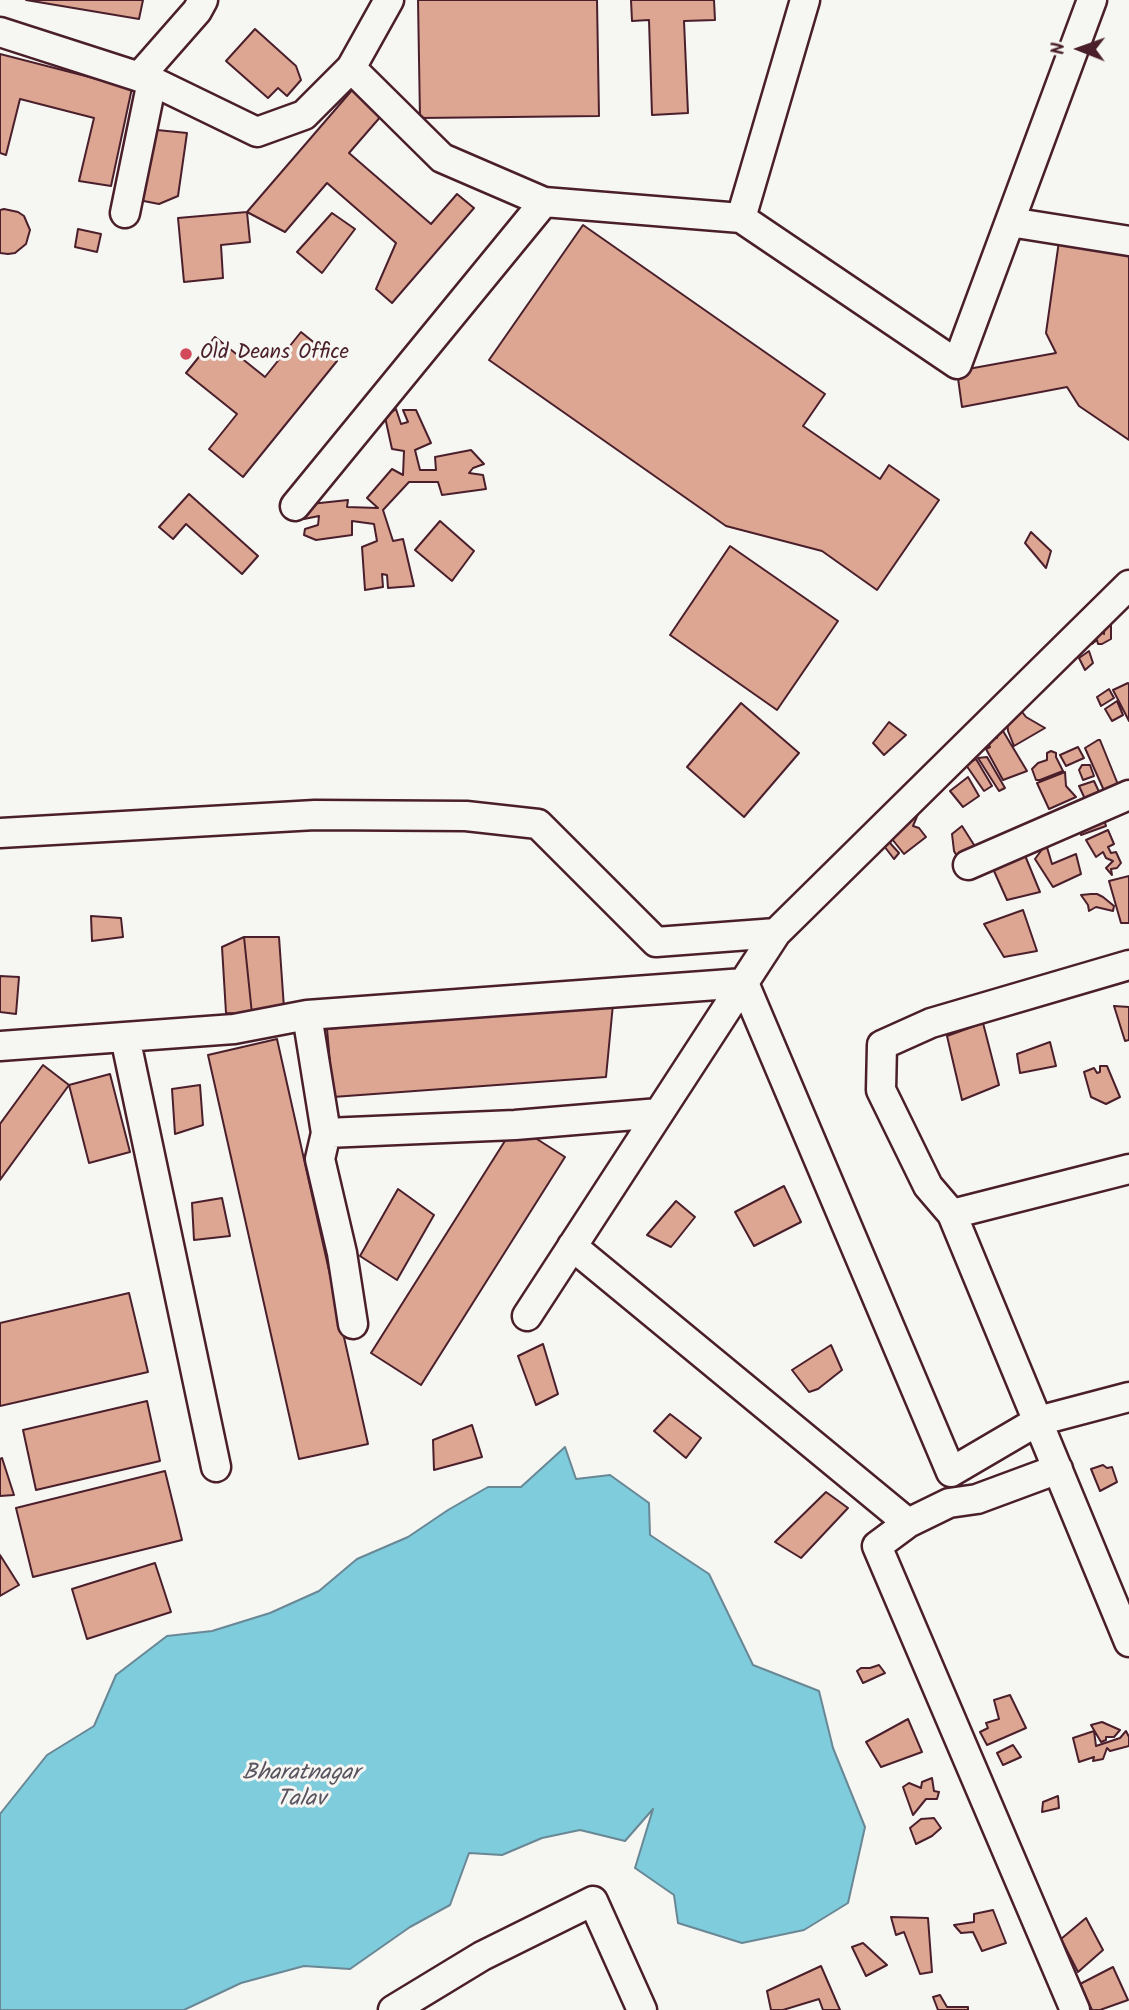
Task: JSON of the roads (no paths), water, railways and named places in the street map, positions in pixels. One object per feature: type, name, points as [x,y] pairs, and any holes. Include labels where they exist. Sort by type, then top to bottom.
[{"type":"street","points":[[125,213],[146,79],[203,0]]},
{"type":"street","points":[[0,32],[146,79],[257,132],[304,115],[351,68],[389,0]]},
{"type":"street","points":[[741,218],[805,0]]},
{"type":"street","points":[[351,68],[442,158],[544,202],[741,218],[957,364],[1092,0]]},
{"type":"street","points":[[295,506],[544,202]]},
{"type":"street","points":[[1010,222],[1129,241]]},
{"type":"street","points":[[527,1316],[776,933],[1129,585]]},
{"type":"street","points":[[968,865],[1129,795]]},
{"type":"street","points":[[0,833],[315,815],[466,816],[538,824],[656,942],[776,933]]},
{"type":"street","points":[[1129,965],[931,1023],[882,1045],[881,1090],[928,1186],[953,1214],[1129,1642]]},
{"type":"street","points":[[0,1046],[234,1029],[307,1015],[744,983]]},
{"type":"street","points":[[744,983],[951,1472],[1038,1421],[1129,1398]]},
{"type":"street","points":[[307,1015],[326,1133],[320,1159],[342,1253],[353,1324]]},
{"type":"street","points":[[125,1037],[216,1467]]},
{"type":"street","points":[[326,1133],[515,1125],[659,1113]]},
{"type":"street","points":[[953,1214],[1129,1169]]},
{"type":"street","points":[[572,1245],[908,1523]]},
{"type":"street","points":[[1058,1469],[977,1499],[949,1503],[908,1523],[877,1546],[1074,2010]]},
{"type":"street","points":[[393,2010],[482,1956],[593,1901],[642,2010]]},
{"type":"water","name":"Bharatnagar Talav","points":[[565,1447],[576,1479],[610,1475],[649,1503],[650,1535],[709,1574],[753,1665],[819,1691],[833,1748],[865,1827],[848,1903],[804,1930],[742,1943],[678,1923],[674,1895],[635,1868],[653,1809],[625,1841],[580,1830],[542,1838],[502,1855],[469,1853],[450,1905],[410,1927],[350,1969],[304,1966],[241,1983],[184,2010],[0,2010],[0,1814],[47,1755],[94,1726],[116,1675],[167,1636],[212,1631],[270,1613],[319,1591],[357,1559],[408,1537],[488,1487],[521,1487]]},
{"type":"place","name":"Old Deans Office","points":[[186,354]]}]
